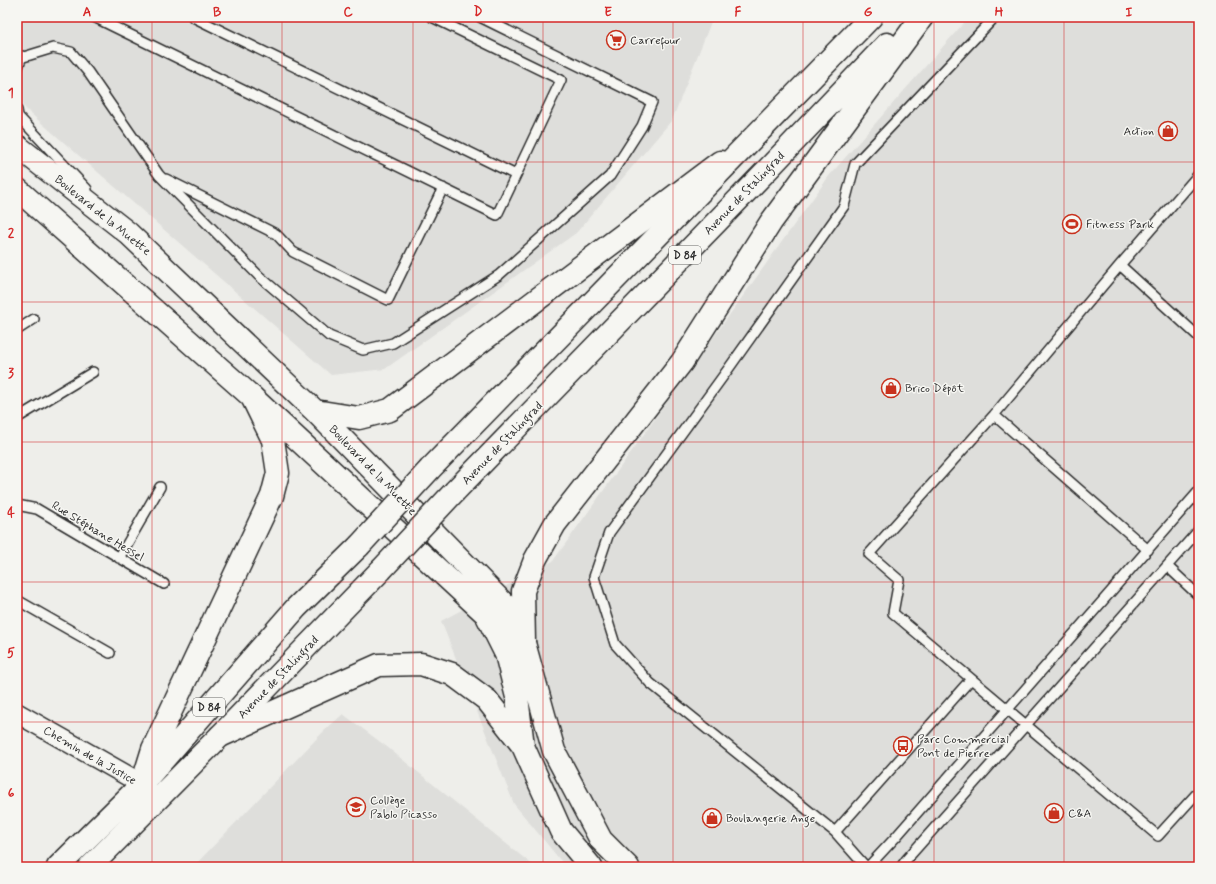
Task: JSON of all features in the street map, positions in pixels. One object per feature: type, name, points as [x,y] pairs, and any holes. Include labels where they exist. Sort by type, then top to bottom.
[{"type":"main road","name":"D 84","points":[[58,867],[142,784],[296,608],[358,546],[430,468],[872,17]]},
{"type":"main road","name":"Avenue de Stalingrad","points":[[90,867],[381,570],[455,491],[768,169],[912,17]]},
{"type":"main road","points":[[524,643],[523,591],[535,560],[555,524],[682,362],[771,222],[922,17]]},
{"type":"main road","points":[[315,411],[359,418],[390,410],[750,140]]},
{"type":"main road","name":"Boulevard de la Muette","points":[[17,146],[128,232],[315,411],[505,605],[524,643],[554,750],[601,840],[628,867]]},
{"type":"main road","points":[[17,189],[252,397],[486,614],[506,654],[517,697],[523,746]]},
{"type":"main road","points":[[142,784],[153,749],[272,496],[278,474],[273,440],[252,397]]},
{"type":"main road","points":[[220,736],[379,665],[422,664],[452,674],[487,700],[523,746],[561,831],[591,867]]},
{"type":"street","name":"Chemin de la Justice","points":[[18,716],[142,784]]},
{"type":"lane","points":[[94,17],[497,215],[561,80],[432,17]]},
{"type":"lane","points":[[193,17],[516,175]]},
{"type":"lane","points":[[17,70],[19,57],[53,48],[71,52],[88,72],[159,175],[259,276],[329,336],[363,350],[393,343],[499,275],[610,176],[642,126],[652,102],[480,17]]},
{"type":"lane","points":[[995,17],[855,164],[844,206],[609,534],[594,577],[615,644],[650,683],[835,832],[867,867],[1199,491]]},
{"type":"lane","points":[[17,110],[18,116],[128,232]]},
{"type":"lane","points":[[1199,174],[1120,265],[994,415],[869,554],[899,580],[892,612],[1158,836],[1199,791]]},
{"type":"lane","points":[[159,175],[276,234],[293,252],[388,300],[443,188]]},
{"type":"lane","points":[[1120,265],[1199,337]]},
{"type":"lane","points":[[17,330],[34,319]]},
{"type":"lane","points":[[17,418],[93,372]]},
{"type":"lane","points":[[994,415],[1148,550]]},
{"type":"lane","points":[[119,558],[160,487]]},
{"type":"lane","name":"Rue Stéphane Hessel","points":[[17,505],[37,509],[164,584]]},
{"type":"lane","points":[[901,867],[1199,530]]},
{"type":"lane","points":[[1167,566],[1199,596]]},
{"type":"lane","points":[[17,600],[110,653]]},
{"type":"lane","points":[[835,832],[972,679]]},
{"type":"shaded area","points":[[17,17],[713,17],[672,120],[576,233],[385,369],[331,375],[30,113],[17,100]]},
{"type":"shaded area","points":[[969,17],[1199,17],[1199,867],[566,867],[514,804],[441,621],[553,561],[829,176]]},
{"type":"shaded area","name":"Collège Pablo Picasso","points":[[343,714],[387,747],[535,867],[193,867],[324,731]]},
{"type":"place","name":"Carrefour","points":[[616,40]]},
{"type":"place","name":"Action","points":[[1168,131]]},
{"type":"place","name":"Fitness Park","points":[[1072,224]]},
{"type":"place","name":"Brico Dépôt","points":[[891,388]]},
{"type":"place","name":"Parc Commercial Pont de Pierre","points":[[903,746]]},
{"type":"place","name":"Collège Pablo Picasso","points":[[356,807]]},
{"type":"place","name":"C&A","points":[[1054,813]]},
{"type":"place","name":"Boulangerie Ange","points":[[712,818]]}]
